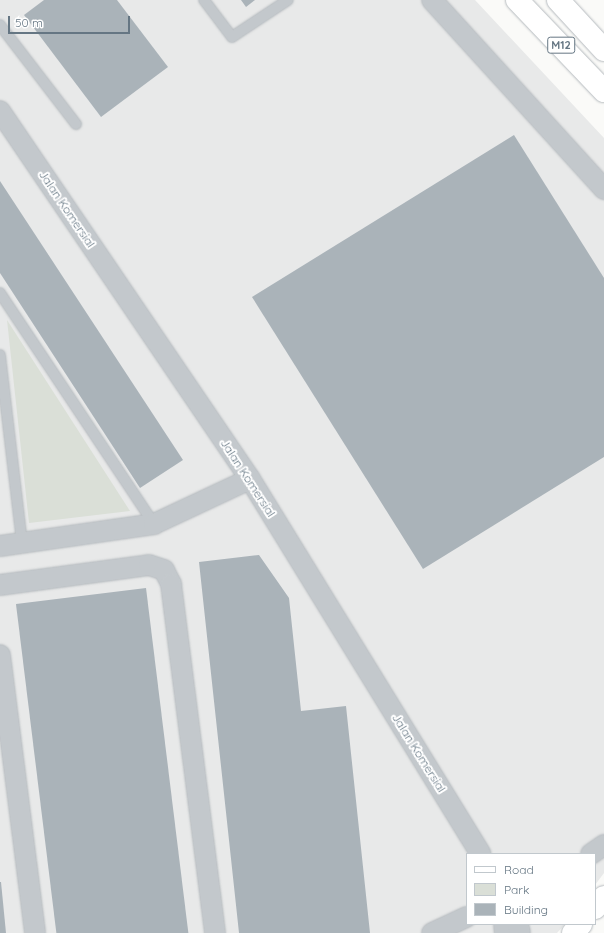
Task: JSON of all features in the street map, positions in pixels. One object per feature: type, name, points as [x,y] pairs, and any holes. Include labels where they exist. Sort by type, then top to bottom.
[{"type":"main road","name":"M12","points":[[517,0],[604,91]]},
{"type":"main road","name":"M12","points":[[558,0],[604,50]]},
{"type":"main road","points":[[596,907],[604,897]]},
{"type":"main road","points":[[573,933],[580,925]]},
{"type":"street","points":[[432,0],[604,189]]},
{"type":"street","name":"Jalan Komersial","points":[[0,111],[250,480],[480,853]]},
{"type":"street","points":[[0,546],[154,524],[250,480]]},
{"type":"street","points":[[0,585],[149,565],[164,570],[171,584],[215,933]]},
{"type":"street","points":[[0,655],[35,933]]},
{"type":"street","points":[[592,853],[604,845]]},
{"type":"street","points":[[432,933],[466,917]]},
{"type":"lane","points":[[204,0],[232,37],[288,0]]},
{"type":"lane","points":[[0,25],[76,124]]},
{"type":"lane","points":[[0,293],[154,524]]},
{"type":"lane","points":[[0,359],[22,542]]},
{"type":"shaded area","points":[[0,0],[475,0],[604,138],[604,873],[596,884],[596,853],[466,853],[466,925],[564,925],[557,933],[0,933]]},
{"type":"green space","points":[[7,320],[130,511],[29,523]]},
{"type":"building","points":[[44,0],[117,0],[168,67],[101,117],[24,15]]},
{"type":"building","points":[[241,0],[255,0],[246,7]]},
{"type":"building","points":[[514,135],[604,278],[604,457],[423,569],[252,297]]},
{"type":"building","points":[[0,181],[183,460],[140,488],[0,273]]},
{"type":"building","points":[[259,555],[289,598],[301,711],[346,706],[370,933],[239,933],[199,562]]},
{"type":"building","points":[[146,588],[188,933],[56,933],[16,604]]},
{"type":"building","points":[[1,882],[6,933],[0,933]]}]
